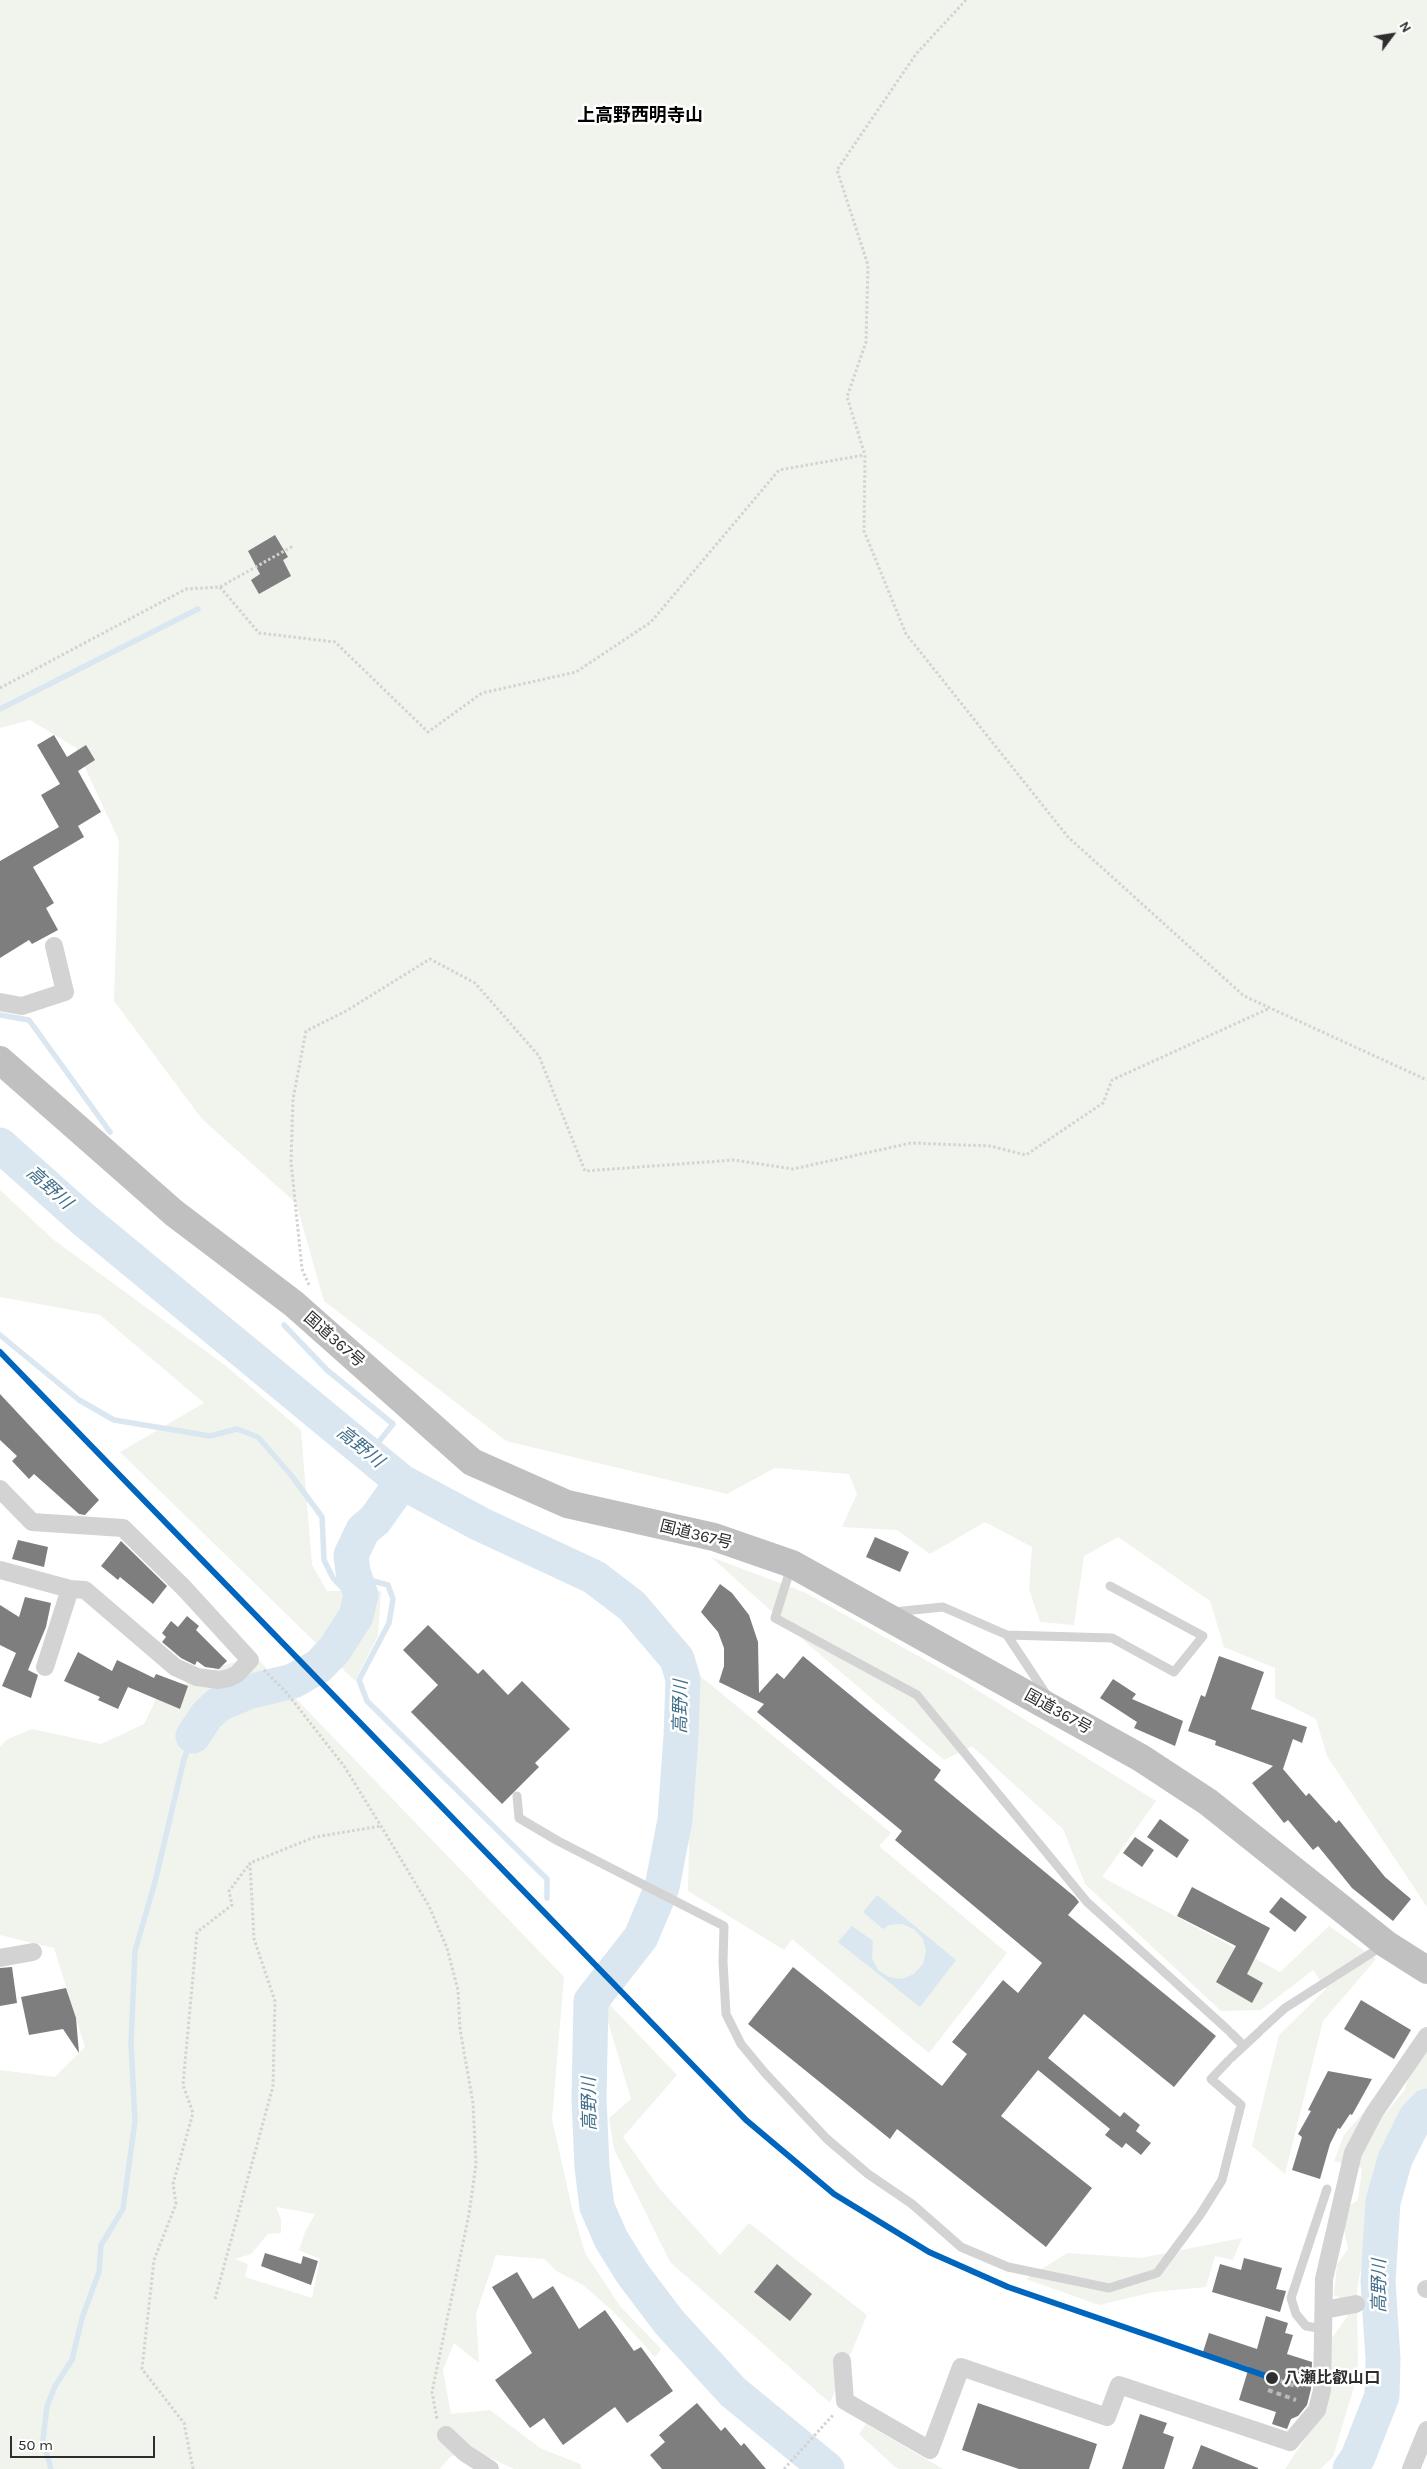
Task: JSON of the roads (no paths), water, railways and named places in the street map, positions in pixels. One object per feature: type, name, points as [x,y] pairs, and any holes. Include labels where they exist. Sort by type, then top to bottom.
[{"type":"highway","name":"国道367号","points":[[0,1060],[174,1213],[294,1304],[472,1462],[567,1504],[714,1537],[792,1564],[1141,1758],[1208,1802],[1386,1944],[1427,1970]]},
{"type":"street","points":[[0,1002],[22,1006],[65,992],[54,946]]},
{"type":"street","points":[[0,1489],[32,1522],[123,1528],[184,1588],[250,1660],[237,1674],[229,1678],[219,1680],[197,1677],[175,1667],[85,1590],[70,1589],[0,1570]]},
{"type":"street","points":[[45,1667],[70,1589]]},
{"type":"street","points":[[0,1958],[33,1952]]},
{"type":"street","points":[[842,2361],[845,2401],[930,2450],[961,2367],[1107,2417],[1119,2385],[1290,2442],[1317,2410],[1322,2390],[1324,2280],[1353,2153],[1374,2113],[1427,2036]]},
{"type":"street","points":[[1324,2310],[1356,2304]]},
{"type":"street","points":[[1411,2469],[1427,2430]]},
{"type":"street","points":[[446,2435],[465,2453],[490,2469]]},
{"type":"lane","points":[[792,1564],[776,1618],[917,1695],[1088,1902],[1243,2045]]},
{"type":"lane","points":[[881,1613],[943,1608],[1007,1635],[1112,1638],[1174,1672],[1204,1636],[1110,1586]]},
{"type":"lane","points":[[1007,1635],[1058,1712]]},
{"type":"lane","points":[[517,1796],[519,1818],[558,1841],[724,1926],[723,1962],[726,2014],[741,2044],[765,2073],[827,2139],[868,2174],[912,2204],[961,2247],[1008,2267],[1109,2288],[1156,2273],[1200,2215],[1222,2180],[1241,2104],[1211,2079],[1243,2045],[1285,2008],[1386,1944]]},
{"type":"lane","points":[[1324,2329],[1306,2326],[1296,2314],[1291,2298],[1327,2190]]},
{"type":"waterway","points":[[0,709],[198,609]]},
{"type":"waterway","points":[[0,1015],[29,1020],[110,1132]]},
{"type":"waterway","name":"高野川","points":[[0,1145],[83,1219],[402,1482],[480,1524],[594,1577],[632,1606],[677,1659],[683,1679],[681,1736],[675,1820],[662,1887],[641,1937],[591,2001],[589,2098],[592,2167],[597,2207],[611,2239],[632,2273],[669,2322],[733,2392],[827,2469]]},
{"type":"waterway","points":[[284,1325],[327,1370],[393,1424],[369,1454]]},
{"type":"waterway","points":[[0,1335],[79,1400],[114,1420],[210,1436],[237,1429],[258,1437],[291,1475],[322,1517],[324,1560],[333,1578],[345,1591],[373,1581],[388,1585],[393,1599],[389,1623],[359,1680],[367,1701],[547,1879],[547,1898]]},
{"type":"waterway","points":[[193,1736],[207,1715],[219,1704],[248,1692],[293,1681],[319,1666],[335,1649],[356,1616],[361,1595],[353,1572],[351,1555],[363,1530],[375,1520],[402,1482]]},
{"type":"waterway","points":[[51,2469],[43,2440],[47,2406],[55,2386],[72,2360],[82,2318],[99,2272],[101,2245],[123,2209],[135,2121],[131,2043],[135,1951],[155,1882],[184,1759],[193,1736]]},
{"type":"waterway","name":"高野川","points":[[1350,2469],[1358,2457],[1382,2396],[1383,2359],[1378,2281],[1383,2202],[1395,2159],[1416,2117],[1427,2106]]},
{"type":"railway","points":[[1272,2378],[1298,2387]]},
{"type":"railway","points":[[1268,2390],[1296,2400]]},
{"type":"place","name":"八瀬比叡山口","points":[[1272,2378]]},
{"type":"district","name":"上高野西明寺山","points":[[640,116]]}]
